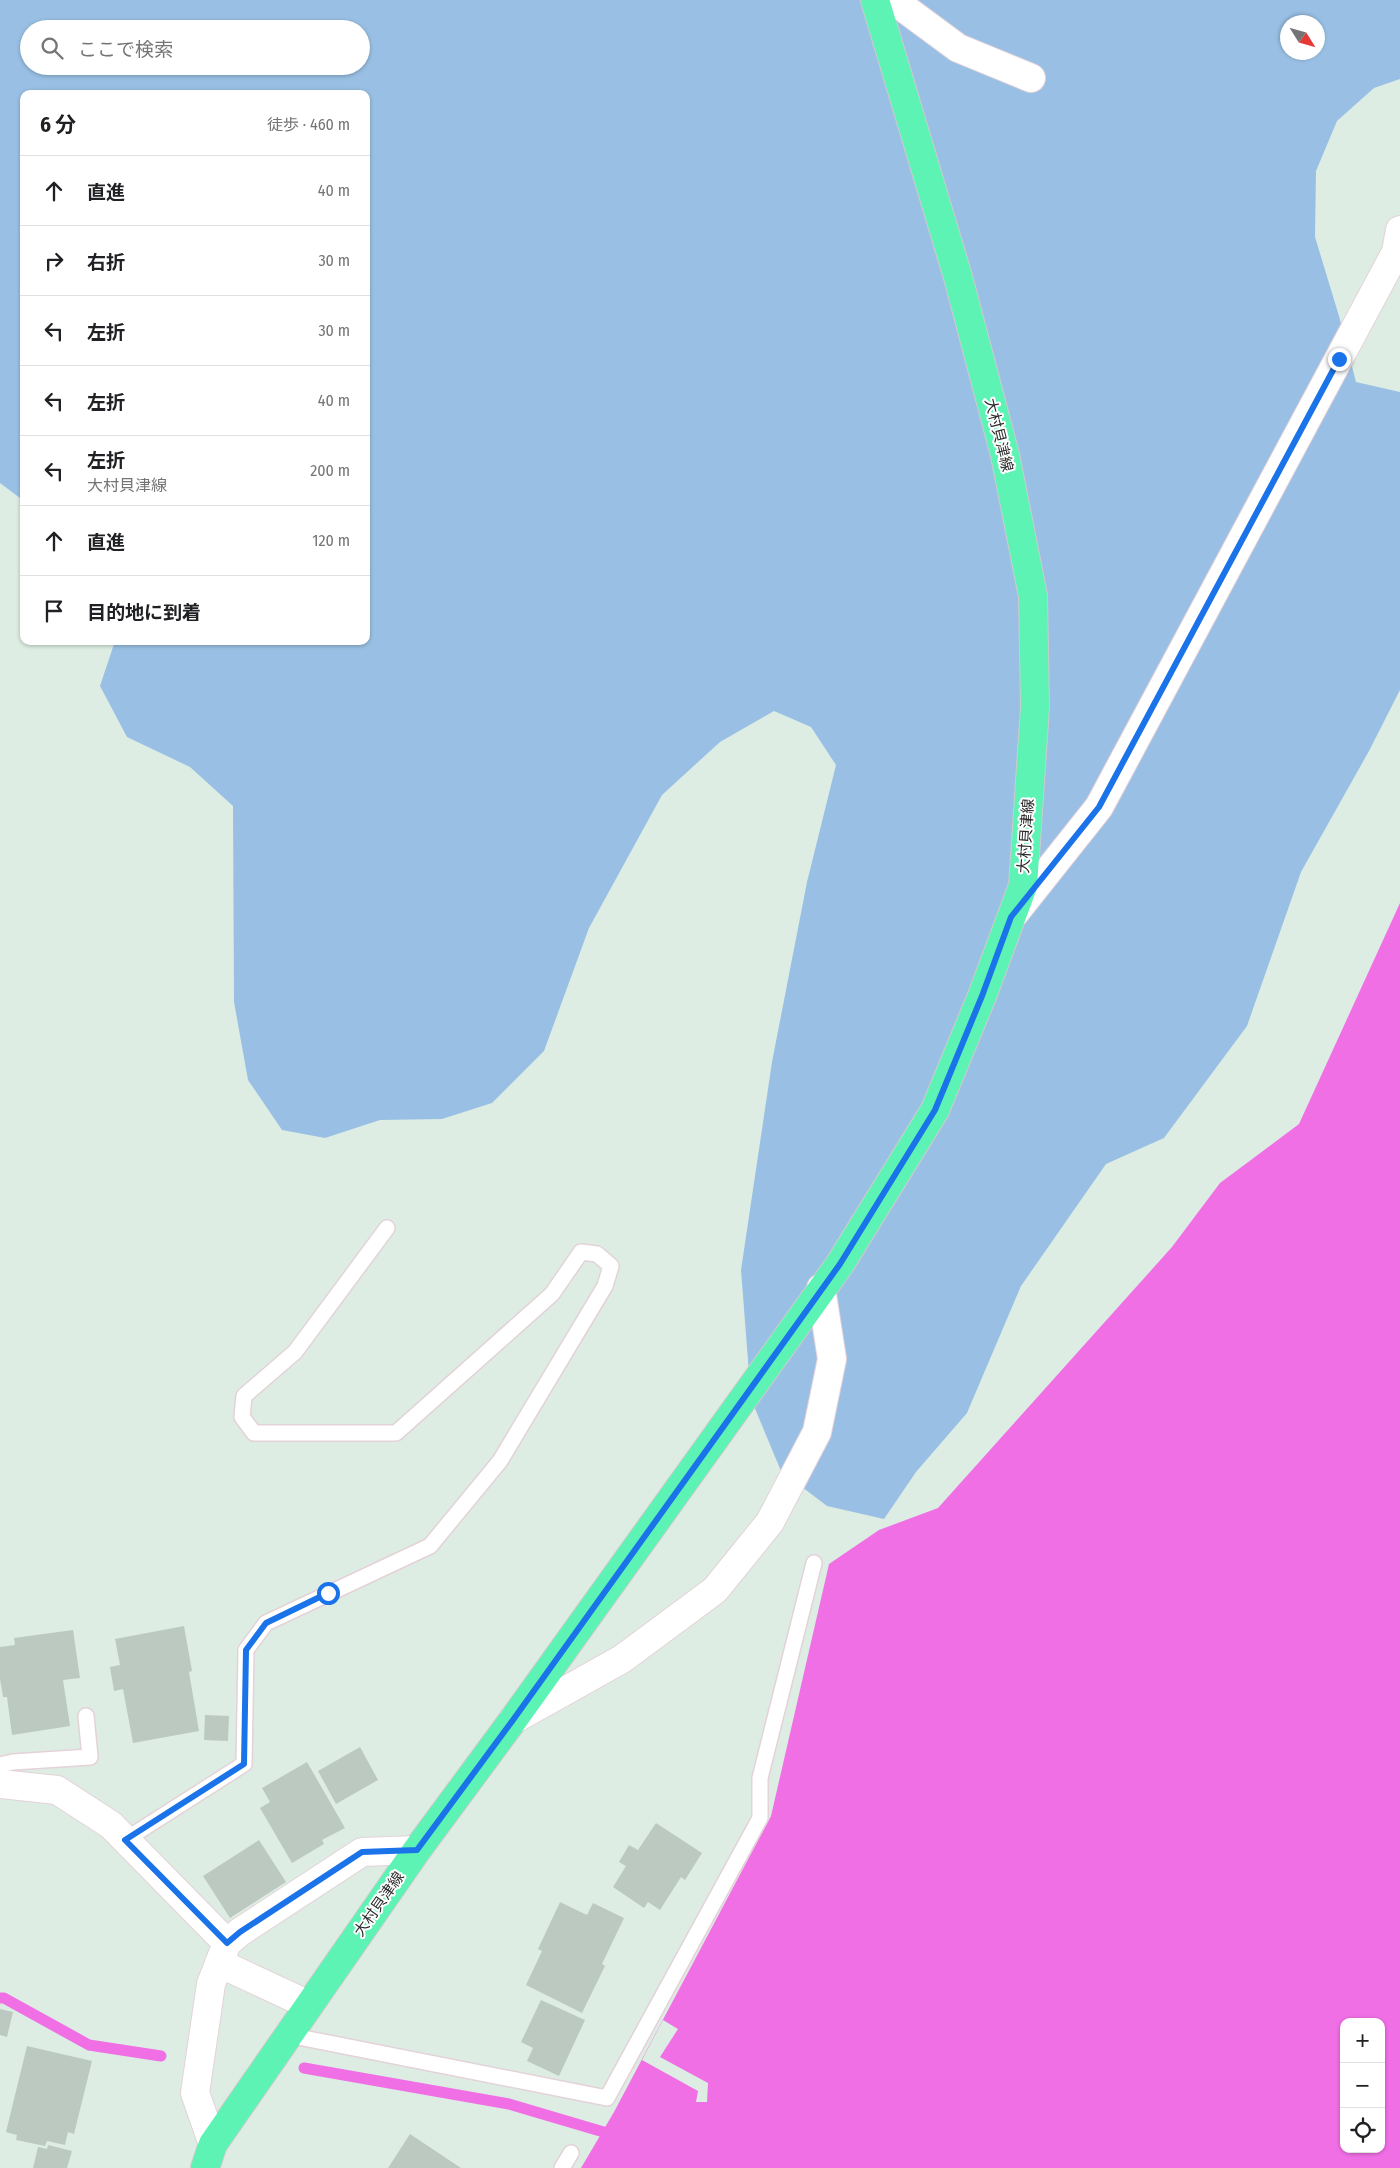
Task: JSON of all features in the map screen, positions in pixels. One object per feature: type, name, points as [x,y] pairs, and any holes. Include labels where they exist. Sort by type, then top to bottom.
[{"type":"main road","name":"大村貝津線","points":[[209,2156],[288,2035],[417,1850],[513,1720],[845,1256],[935,1110],[982,996],[1023,886],[1035,707],[1033,596],[998,427],[958,277],[875,0]]},
{"type":"street","points":[[892,0],[958,48],[1031,78]]},
{"type":"street","points":[[1011,917],[1099,807],[1396,252],[1400,230]]},
{"type":"street","points":[[513,1720],[622,1659],[715,1590],[770,1522],[817,1432],[819,1423],[832,1360],[821,1288]]},
{"type":"street","points":[[0,1784],[57,1790],[111,1825],[223,1953],[309,2005]]},
{"type":"street","points":[[209,2156],[195,2093],[211,1984],[223,1953],[240,1932],[362,1852],[417,1850]]},
{"type":"lane","points":[[125,1840],[244,1764],[246,1650],[266,1623],[430,1546],[500,1461],[605,1286],[611,1266],[597,1254],[581,1252],[552,1294],[396,1434],[254,1433],[242,1417],[244,1396],[295,1352],[387,1228]]},
{"type":"lane","points":[[288,2035],[607,2098],[760,1818],[760,1778],[814,1563]]},
{"type":"lane","points":[[0,1765],[13,1762],[90,1757],[86,1716]]},
{"type":"lane","points":[[562,2168],[571,2153]]},
{"type":"shaded area","points":[[0,0],[1400,0],[1400,79],[1374,88],[1337,121],[1316,171],[1315,237],[1339,316],[1356,382],[1400,392],[1400,690],[1369,751],[1301,872],[1247,1026],[1164,1138],[1106,1164],[1021,1286],[967,1413],[916,1472],[884,1519],[827,1506],[781,1471],[751,1399],[741,1270],[772,1062],[807,882],[836,765],[811,727],[774,711],[720,742],[662,795],[589,928],[544,1051],[492,1103],[442,1119],[380,1120],[325,1138],[282,1130],[248,1080],[234,1002],[233,806],[190,767],[127,737],[100,686],[114,645],[370,645],[370,90],[20,90],[20,498],[0,483]]},
{"type":"shaded area","points":[[1400,903],[1400,2168],[581,2168],[614,2112],[771,1816],[829,1564],[879,1530],[938,1508],[1172,1247],[1220,1183],[1299,1124]]},
{"type":"pier","points":[[663,2020],[678,2029],[660,2057],[708,2083],[707,2102],[696,2102],[698,2091],[642,2060]]},
{"type":"building","points":[[184,1626],[192,1671],[189,1672],[199,1731],[133,1743],[123,1689],[114,1691],[110,1667],[120,1665],[115,1639]]},
{"type":"building","points":[[73,1630],[80,1678],[63,1680],[70,1726],[12,1735],[7,1697],[3,1697],[0,1679],[0,1647],[15,1645],[14,1638]]},
{"type":"building","points":[[205,1715],[229,1716],[228,1741],[204,1740]]},
{"type":"building","points":[[360,1747],[378,1780],[336,1804],[318,1771]]},
{"type":"building","points":[[307,1762],[345,1828],[322,1840],[324,1844],[292,1863],[260,1808],[270,1802],[262,1788]]},
{"type":"building","points":[[656,1823],[702,1853],[685,1880],[681,1877],[660,1910],[648,1902],[644,1908],[613,1887],[626,1866],[619,1862],[629,1845],[638,1850]]},
{"type":"building","points":[[259,1840],[286,1882],[230,1918],[203,1876]]},
{"type":"building","points":[[560,1902],[587,1915],[593,1903],[624,1918],[602,1964],[605,1966],[582,2013],[526,1985],[542,1951],[538,1949]]},
{"type":"building","points":[[541,2000],[585,2020],[559,2076],[527,2061],[533,2048],[521,2042]]},
{"type":"building","points":[[0,2009],[13,2012],[7,2037],[0,2035]]},
{"type":"building","points":[[27,2046],[92,2061],[74,2134],[68,2132],[65,2145],[47,2141],[45,2146],[16,2140],[17,2135],[6,2132]]},
{"type":"building","points":[[410,2134],[461,2168],[388,2168]]},
{"type":"building","points":[[48,2145],[72,2151],[67,2168],[33,2168],[38,2147],[47,2149]]},
{"type":"waterway","points":[[0,1998],[4,1998],[89,2045],[161,2056]]},
{"type":"waterway","points":[[304,2068],[509,2104],[607,2133]]},
{"type":"route","points":[[328,1593],[266,1623],[246,1650],[244,1764],[125,1840],[227,1943],[240,1932],[362,1852],[417,1850],[513,1720],[840,1264],[935,1110],[982,996],[1011,917],[1099,807],[1339,359]]}]
